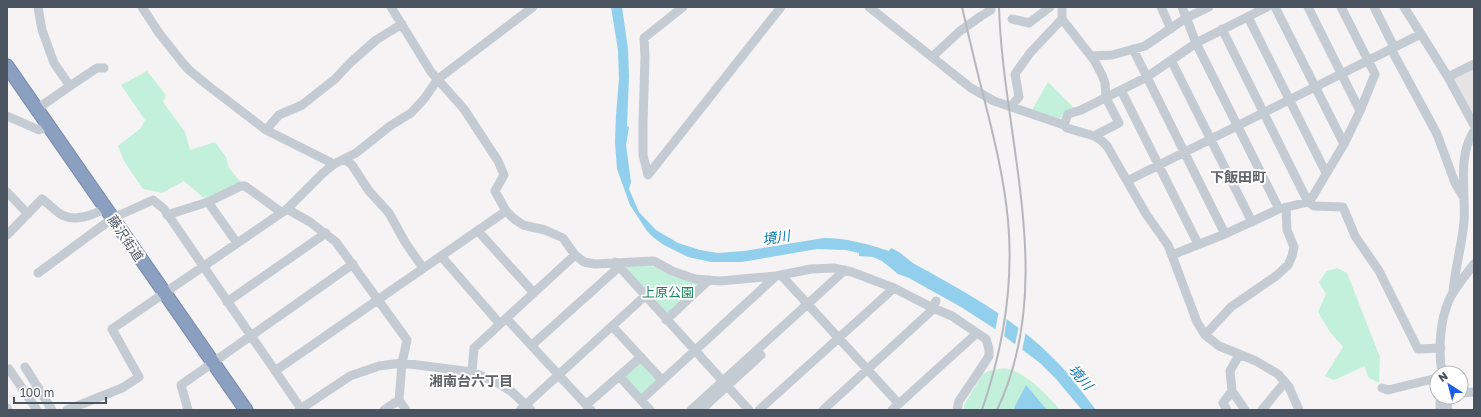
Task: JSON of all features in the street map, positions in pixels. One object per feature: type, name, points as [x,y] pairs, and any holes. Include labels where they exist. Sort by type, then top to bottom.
[{"type":"highway","name":"藤沢街道","points":[[7,66],[246,410]]},
{"type":"street","points":[[38,7],[42,30],[54,63],[70,86]]},
{"type":"street","points":[[142,7],[159,33],[188,70],[266,130],[334,164]]},
{"type":"street","points":[[391,7],[431,72],[464,109],[498,161],[504,175],[495,190],[506,211],[513,218],[523,225],[545,230],[563,238],[575,255],[584,262],[595,264],[617,264],[654,261],[672,271],[695,279],[720,281],[779,276],[811,269],[834,268],[849,271],[878,281],[934,305],[986,338],[989,349],[988,356],[959,400],[957,410]]},
{"type":"street","points":[[71,409],[122,388],[139,377],[112,329],[284,211],[312,183],[334,164],[356,153],[390,126],[411,114],[438,79],[533,7]]},
{"type":"street","points":[[683,7],[644,38],[643,155],[648,175],[781,7]]},
{"type":"street","points":[[869,7],[971,88],[994,101],[1064,125],[1067,128],[1102,140],[1107,146],[1146,214],[1168,245],[1197,322],[1205,335],[1219,346],[1278,374],[1292,392],[1299,410]]},
{"type":"street","points":[[932,57],[960,32],[991,10],[991,7]]},
{"type":"street","points":[[1012,19],[1029,23],[1050,7]]},
{"type":"street","points":[[1062,7],[1062,19],[1091,56],[1106,83],[1106,98],[1119,123],[1094,136]]},
{"type":"street","points":[[1161,7],[1171,29]]},
{"type":"street","points":[[1182,7],[1196,43],[1237,126],[1282,209],[1287,230],[1294,247],[1288,265],[1276,276],[1253,290],[1231,307],[1205,335]]},
{"type":"street","points":[[1091,56],[1112,55],[1145,46],[1186,18],[1209,7]]},
{"type":"street","points":[[1064,125],[1068,114],[1077,112],[1147,77],[1196,43],[1267,7]]},
{"type":"street","points":[[1275,7],[1344,144]]},
{"type":"street","points":[[1308,7],[1360,111]]},
{"type":"street","points":[[1172,254],[1226,234],[1282,209],[1308,202],[1344,144],[1360,111],[1375,74],[1341,7]]},
{"type":"street","points":[[1374,7],[1437,134],[1455,183],[1464,198]]},
{"type":"street","points":[[1404,7],[1448,77],[1474,125]]},
{"type":"street","points":[[1248,16],[1326,174]]},
{"type":"street","points":[[1010,107],[1019,97],[1015,74],[1023,61],[1062,19]]},
{"type":"street","points":[[266,130],[279,115],[302,104],[335,79],[351,62],[376,40],[402,24]]},
{"type":"street","points":[[1222,29],[1308,202],[1314,206],[1343,207],[1355,236],[1379,271],[1418,349],[1441,348]]},
{"type":"street","points":[[1127,181],[1421,34]]},
{"type":"street","points":[[1133,49],[1226,234]]},
{"type":"street","points":[[1171,60],[1252,222]]},
{"type":"street","points":[[1448,77],[1474,64]]},
{"type":"street","points":[[37,109],[97,68],[104,68]]},
{"type":"street","points":[[1121,90],[1198,244]]},
{"type":"street","points":[[7,116],[39,130],[48,126]]},
{"type":"street","points":[[1442,365],[1441,348],[1446,309],[1453,292],[1464,221],[1466,148],[1474,130]]},
{"type":"street","points":[[345,159],[352,164],[369,191],[389,213],[405,242],[423,268]]},
{"type":"street","points":[[167,215],[208,202],[241,186],[245,186],[284,211],[310,222],[326,233],[336,242],[353,264],[407,340],[402,363],[399,400],[406,410]]},
{"type":"street","points":[[7,192],[28,214]]},
{"type":"street","points":[[7,235],[42,199],[55,211],[72,218],[98,212],[109,213],[152,200],[164,209],[301,410],[350,376],[379,366],[402,363],[472,372],[498,383],[512,392],[525,408],[558,375],[645,296]]},
{"type":"street","points":[[208,202],[237,243]]},
{"type":"street","points":[[275,371],[506,211]]},
{"type":"street","points":[[38,273],[109,213]]},
{"type":"street","points":[[478,231],[534,293]]},
{"type":"street","points":[[227,302],[326,233]]},
{"type":"street","points":[[472,372],[474,348],[575,255]]},
{"type":"street","points":[[441,256],[503,321],[532,346],[589,408],[619,376],[641,357]]},
{"type":"street","points":[[188,410],[180,385],[353,264]]},
{"type":"street","points":[[617,264],[666,320],[749,410]]},
{"type":"street","points":[[532,346],[617,264]]},
{"type":"street","points":[[1453,292],[1474,264]]},
{"type":"street","points":[[701,410],[725,384],[849,271]]},
{"type":"street","points":[[779,276],[810,306],[839,338],[867,370],[895,407],[977,333]]},
{"type":"street","points":[[641,400],[779,276]]},
{"type":"street","points":[[666,320],[709,280]]},
{"type":"street","points":[[759,410],[894,288]]},
{"type":"street","points":[[823,410],[934,305]]},
{"type":"street","points":[[612,326],[662,380]]},
{"type":"street","points":[[1239,355],[1230,371],[1232,391],[1245,410]]},
{"type":"street","points":[[25,367],[52,410]]},
{"type":"street","points":[[7,370],[9,368],[37,410]]},
{"type":"street","points":[[619,376],[650,410]]},
{"type":"street","points":[[1382,388],[1388,390],[1429,380]]},
{"type":"street","points":[[1262,410],[1285,382]]},
{"type":"street","points":[[691,410],[725,384]]},
{"type":"street","points":[[1227,410],[1223,403],[1232,391]]},
{"type":"street","points":[[384,410],[399,400]]},
{"type":"shaded area","points":[[1474,66],[1474,115],[1453,76]]},
{"type":"green space","points":[[147,71],[166,95],[163,102],[185,132],[190,150],[215,142],[226,157],[229,168],[242,184],[206,200],[184,181],[162,193],[143,189],[124,161],[118,146],[141,128],[145,120],[121,85]]},
{"type":"green space","points":[[1048,82],[1074,108],[1065,111],[1060,119],[1032,110]]},
{"type":"green space","name":"上原公園","points":[[623,265],[646,265],[655,267],[675,277],[701,283],[668,315]]},
{"type":"green space","points":[[1337,268],[1347,273],[1380,357],[1379,383],[1368,377],[1365,366],[1334,380],[1325,376],[1343,347],[1330,332],[1318,312],[1326,294],[1319,282],[1327,271]]},
{"type":"green space","points":[[641,361],[657,380],[639,397],[622,378]]},
{"type":"green space","points":[[999,369],[1008,369],[1022,375],[1044,392],[1060,410],[964,410],[964,405],[983,374]]},
{"type":"water","points":[[611,7],[622,7],[628,49],[629,76],[627,126],[629,127],[626,145],[631,182],[629,189],[639,212],[656,230],[678,243],[700,250],[718,253],[744,251],[824,238],[857,242],[889,251],[891,248],[899,252],[914,264],[975,298],[1028,335],[1060,365],[1096,410],[1082,410],[1056,379],[1040,363],[992,327],[961,307],[909,278],[898,274],[882,261],[873,257],[859,256],[859,253],[846,250],[817,249],[742,262],[711,262],[688,257],[664,245],[654,238],[647,231],[630,205],[617,169],[615,142],[619,79],[618,50]]},
{"type":"water","points":[[1026,385],[1047,410],[1014,410]]},
{"type":"pier","points":[[999,311],[1007,317],[1004,337],[995,331]]},
{"type":"pier","points":[[1019,325],[1026,331],[1022,351],[1015,345]]},
{"type":"railway","points":[[962,7],[998,158],[1008,220],[1009,269],[1005,316],[996,364],[982,410]]},
{"type":"railway","points":[[997,410],[1015,361],[1024,312],[1025,261],[1022,210],[1003,57],[999,7]]},
{"type":"district","name":"下飯田町","points":[[1238,176]]},
{"type":"district","name":"湘南台六丁目","points":[[471,380]]},
{"type":"water label","name":"境川","points":[[776,237]]},
{"type":"water label","name":"境川","points":[[1081,377]]}]
